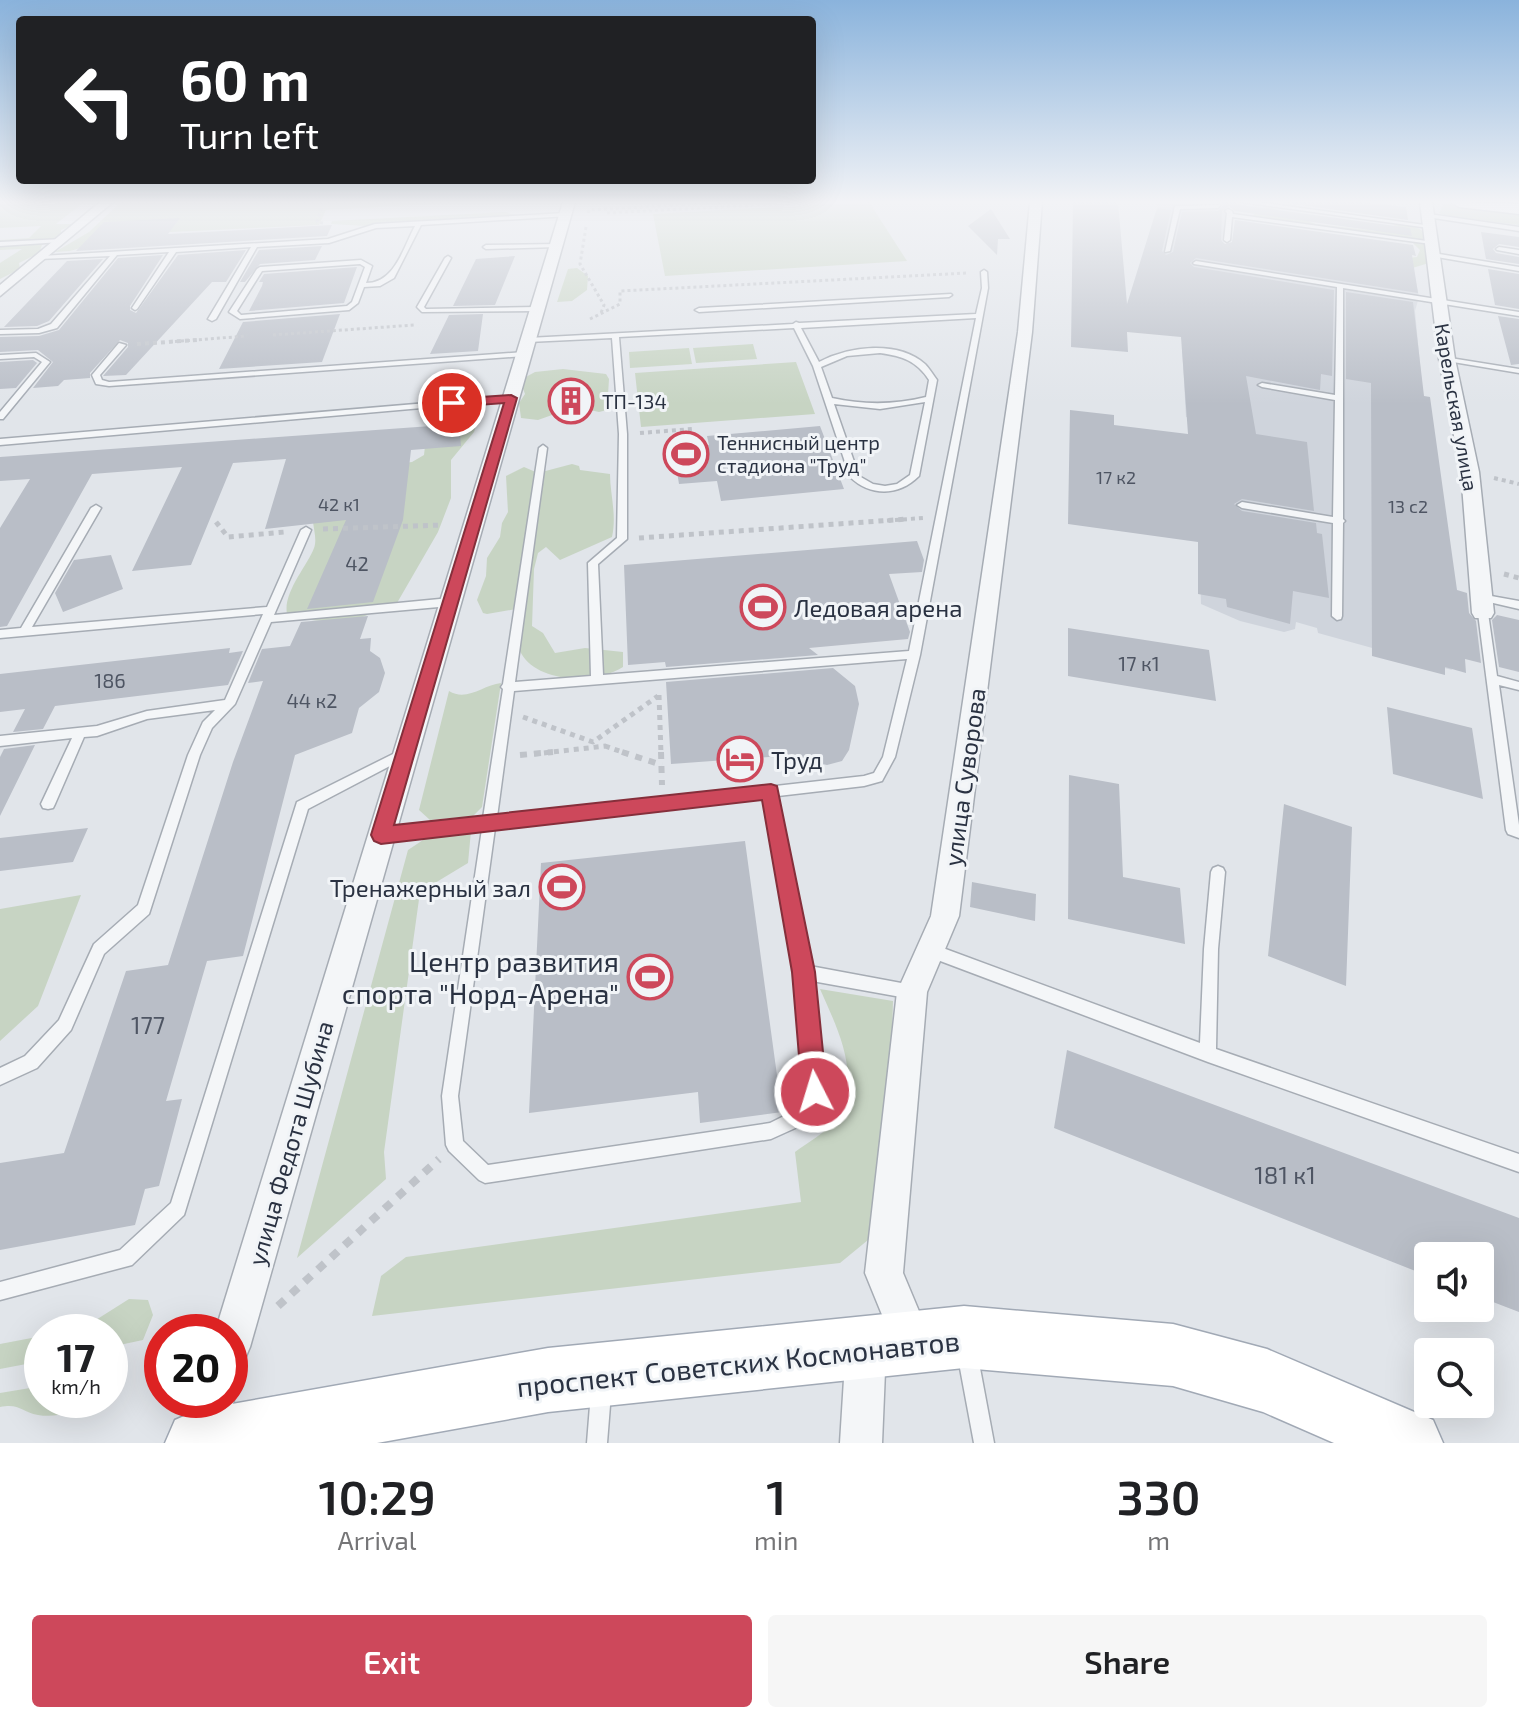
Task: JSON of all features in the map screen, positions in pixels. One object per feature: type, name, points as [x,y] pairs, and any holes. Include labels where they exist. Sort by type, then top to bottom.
[{"type":"main road","name":"проспект Советских Космонавтов","points":[[200,1443],[533,1382],[914,1341],[1173,1355],[1267,1381],[1410,1443]]},
{"type":"street","points":[[0,292],[27,269]]},
{"type":"street","name":"улица Федота Шубина","points":[[240,1314],[549,269]]},
{"type":"street","name":"улица Суворова","points":[[861,1443],[914,1341],[884,1273],[912,992],[945,916],[1025,332],[1030,269]]},
{"type":"street","name":"Карельская улица","points":[[1435,269],[1447,359],[1470,472],[1482,605]]},
{"type":"street","points":[[200,1443],[208,1418]]},
{"type":"lane","points":[[0,332],[39,331],[54,326],[102,269]]},
{"type":"lane","points":[[135,308],[161,269]]},
{"type":"lane","points":[[212,319],[241,269]]},
{"type":"lane","points":[[260,269],[233,312],[240,317],[340,310],[355,303],[368,269]]},
{"type":"lane","points":[[361,285],[378,285],[392,277],[396,269]]},
{"type":"lane","points":[[442,269],[420,307],[424,311],[536,309]]},
{"type":"lane","points":[[1236,269],[1519,314]]},
{"type":"lane","points":[[381,835],[878,777],[889,757],[914,655],[977,316],[985,288],[984,272]]},
{"type":"lane","points":[[1337,616],[1340,286]]},
{"type":"lane","points":[[699,310],[949,295]]},
{"type":"lane","points":[[835,302],[845,322]]},
{"type":"lane","points":[[122,345],[96,375],[99,382],[109,384],[526,347],[615,335],[977,316]]},
{"type":"lane","points":[[796,324],[817,366],[855,477],[865,486],[884,490],[904,486],[914,476],[933,380],[929,371],[902,356],[855,351],[817,366]]},
{"type":"lane","points":[[597,681],[593,563],[622,539],[623,434],[615,335]]},
{"type":"lane","points":[[0,357],[36,355],[46,362],[0,417]]},
{"type":"lane","points":[[1447,359],[1519,371]]},
{"type":"lane","points":[[1262,385],[1339,398]]},
{"type":"lane","points":[[0,442],[511,398]]},
{"type":"lane","points":[[829,400],[856,407],[878,408],[930,398]]},
{"type":"lane","points":[[543,448],[450,1096],[455,1145],[485,1174],[771,1131],[796,1119],[815,1092],[804,972],[771,791]]},
{"type":"lane","points":[[1242,505],[1340,521]]},
{"type":"lane","points":[[24,632],[96,508]]},
{"type":"lane","points":[[0,1077],[31,1062],[65,1025],[99,949],[144,909],[194,755],[207,725],[229,704],[306,530]]},
{"type":"lane","points":[[0,634],[450,602]]},
{"type":"lane","points":[[1519,605],[1482,605],[1513,830],[1519,832]]},
{"type":"lane","points":[[507,687],[914,655]]},
{"type":"lane","points":[[1493,679],[1519,686]]},
{"type":"lane","points":[[0,741],[97,731],[147,715],[229,704]]},
{"type":"lane","points":[[48,804],[80,733]]},
{"type":"lane","points":[[0,1291],[125,1258],[178,1209],[302,806],[405,753]]},
{"type":"lane","points":[[1208,1054],[1211,949],[1218,872]]},
{"type":"lane","points":[[932,951],[1208,1054],[1519,1163]]},
{"type":"lane","points":[[804,972],[912,992]]},
{"type":"lane","points":[[914,1341],[984,1443]]},
{"type":"lane","points":[[597,1443],[603,1374]]},
{"type":"path","points":[[583,269],[604,305],[601,314]]},
{"type":"path","points":[[586,321],[620,304],[620,291],[984,272]]},
{"type":"path","points":[[264,335],[423,324]]},
{"type":"path","points":[[122,345],[248,336]]},
{"type":"path","points":[[623,434],[692,429],[691,444]]},
{"type":"path","points":[[622,539],[939,517]]},
{"type":"path","points":[[216,522],[228,537],[306,530],[442,525]]},
{"type":"path","points":[[658,675],[663,802]]},
{"type":"path","points":[[593,742],[659,695]]},
{"type":"path","points":[[504,711],[662,765]]},
{"type":"path","points":[[499,758],[606,746]]},
{"type":"path","points":[[272,1311],[455,1145]]},
{"type":"shaded area","points":[[1156,269],[1367,269],[1415,277],[1419,297],[1415,311],[1448,660],[1452,670],[1318,633],[1317,628],[1296,622],[1295,629],[1284,632],[1240,621],[1201,604],[1196,419],[1186,417],[1182,346],[1197,348]]},
{"type":"green space","points":[[0,269],[19,269],[0,279]]},
{"type":"green space","points":[[568,269],[579,269],[588,276],[587,290],[572,301],[557,302]]},
{"type":"green space","points":[[664,269],[772,269],[665,276]]},
{"type":"green space","points":[[753,344],[757,359],[696,363],[693,348]]},
{"type":"green space","points":[[689,348],[692,364],[630,368],[629,352]]},
{"type":"green space","points":[[796,362],[815,414],[641,427],[635,373]]},
{"type":"green space","points":[[563,369],[606,374],[609,379],[607,410],[590,410],[589,416],[586,383],[556,419],[552,415],[538,420],[521,418],[519,403],[525,394],[522,386],[524,378],[535,372]]},
{"type":"green space","points":[[475,413],[479,417],[474,432],[451,460],[451,498],[438,532],[397,603],[360,618],[323,621],[288,618],[291,591],[315,545],[313,522],[359,468],[412,462],[424,455],[425,446],[455,426],[453,418],[458,414]]},
{"type":"green space","points":[[572,464],[579,466],[580,470],[610,474],[614,513],[612,537],[560,560],[546,547],[538,553],[534,569],[532,626],[543,633],[555,653],[585,648],[623,652],[623,667],[612,673],[584,678],[554,676],[529,663],[517,643],[516,609],[487,614],[483,613],[477,600],[486,576],[487,558],[500,537],[508,512],[506,476],[524,467],[538,473]]},
{"type":"green space","points":[[501,683],[482,807],[473,816],[430,820],[419,810],[449,691],[469,694]]},
{"type":"green space","points":[[471,831],[468,863],[420,892],[384,1152],[386,1179],[297,1258],[408,850],[426,838]]},
{"type":"green space","points":[[81,895],[38,1006],[0,1041],[0,909]]},
{"type":"green space","points":[[820,989],[893,1001],[887,1216],[868,1240],[840,1263],[372,1316],[381,1276],[406,1257],[801,1202],[795,1152],[831,1125],[843,1104],[847,1088],[845,1054]]},
{"type":"green space","points":[[129,1299],[148,1300],[153,1314],[144,1314],[143,1340],[128,1343],[128,1314],[105,1314]]},
{"type":"green space","points":[[24,1339],[24,1364],[0,1369],[0,1344]]},
{"type":"green space","points":[[24,1389],[24,1410],[12,1406],[0,1407],[0,1393]]},
{"type":"building","points":[[59,269],[94,269],[49,321],[37,326],[4,327]]},
{"type":"building","points":[[109,269],[154,269],[130,306],[130,310],[136,313],[168,269],[234,269],[226,282],[212,282],[126,375],[103,376],[128,347],[128,343],[120,340],[90,373],[90,378],[64,380],[58,386],[33,388],[53,362],[38,350],[0,352],[0,337],[39,336],[59,330]]},
{"type":"building","points":[[248,269],[256,269],[245,282],[240,282]]},
{"type":"building","points":[[356,269],[344,303],[249,311],[262,286],[263,282],[259,282],[264,274]]},
{"type":"building","points":[[471,269],[510,269],[495,305],[453,306]]},
{"type":"building","points":[[1072,269],[1124,269],[1127,304],[1138,269],[1208,269],[1334,290],[1332,376],[1321,374],[1320,390],[1246,376],[1256,434],[1307,442],[1314,511],[1242,499],[1234,504],[1242,511],[1316,523],[1317,533],[1322,534],[1329,598],[1293,591],[1290,624],[1227,607],[1226,599],[1198,594],[1198,542],[1068,524],[1070,410],[1114,415],[1114,425],[1188,434],[1181,337],[1127,332],[1128,352],[1071,347]]},
{"type":"building","points":[[1268,269],[1414,269],[1418,293]]},
{"type":"building","points":[[1488,269],[1519,274],[1519,309],[1495,305]]},
{"type":"building","points":[[1346,292],[1413,302],[1424,396],[1430,397],[1457,590],[1467,593],[1469,613],[1476,621],[1481,663],[1465,659],[1466,673],[1445,667],[1445,675],[1372,656],[1371,383],[1346,379]]},
{"type":"building","points":[[340,314],[322,362],[219,369],[243,322]]},
{"type":"building","points":[[483,314],[478,351],[430,354],[449,315]]},
{"type":"building","points":[[1498,316],[1519,319],[1519,364],[1511,365]]},
{"type":"building","points":[[33,360],[37,363],[16,388],[0,389],[0,362]]},
{"type":"building","name":"ТП-134","points":[[586,383],[589,416],[556,419],[554,386]]},
{"type":"building","points":[[459,424],[461,446],[411,450],[403,520],[373,602],[307,609],[346,520],[265,529],[286,459],[233,463],[191,565],[132,571],[182,467],[92,474],[7,626],[0,627],[0,528],[30,479],[0,481],[0,457]]},
{"type":"building","points":[[820,426],[844,489],[721,501],[717,481],[679,484],[673,448],[709,445],[707,436]]},
{"type":"building","name":"Ледовая арена","points":[[917,541],[924,560],[922,572],[889,574],[910,632],[908,639],[809,648],[818,655],[666,667],[665,662],[628,665],[624,565]]},
{"type":"building","points":[[111,555],[123,589],[63,612],[55,593],[74,560]]},
{"type":"building","points":[[1497,615],[1519,620],[1519,672],[1499,667],[1492,620]]},
{"type":"building","points":[[368,616],[360,639],[371,638],[370,651],[380,658],[385,673],[379,692],[359,708],[352,733],[295,755],[243,956],[207,961],[166,1101],[182,1099],[159,1186],[145,1189],[135,1225],[0,1250],[0,1163],[64,1153],[126,971],[168,965],[233,762],[263,681],[248,683],[262,649],[290,646],[301,622]]},
{"type":"building","points":[[1068,628],[1209,650],[1216,701],[1068,676]]},
{"type":"building","points":[[230,648],[229,653],[243,651],[228,685],[55,706],[43,729],[13,732],[25,709],[0,712],[0,674]]},
{"type":"building","points":[[833,668],[855,686],[859,704],[849,750],[842,761],[827,765],[797,758],[769,757],[671,764],[666,682]]},
{"type":"building","points":[[1387,707],[1472,728],[1483,799],[1393,774]]},
{"type":"building","points":[[35,745],[0,816],[0,757],[4,749]]},
{"type":"building","points":[[1069,775],[1119,784],[1123,877],[1180,888],[1185,944],[1068,919]]},
{"type":"building","points":[[1284,804],[1352,827],[1346,986],[1268,956]]},
{"type":"building","points":[[88,828],[73,862],[0,871],[0,838]]},
{"type":"building","name":"Центр развития спорта \"Норд-Арена\"","points":[[745,841],[782,1112],[700,1123],[698,1092],[529,1113],[541,863]]},
{"type":"building","points":[[972,882],[1036,894],[1035,921],[970,907]]},
{"type":"building","points":[[1067,1050],[1519,1218],[1519,1312],[1494,1302],[1494,1242],[1414,1242],[1414,1270],[1054,1128]]},
{"type":"place","name":"ТП-134","points":[[571,401]]},
{"type":"place","name":"Теннисный центр стадиона \"Труд\"","points":[[686,454]]},
{"type":"place","name":"Ледовая арена","points":[[763,607]]},
{"type":"place","name":"Труд","points":[[740,759]]},
{"type":"place","name":"Тренажерный зал","points":[[562,887]]},
{"type":"place","name":"Центр развития спорта \"Норд-Арена\"","points":[[650,977]]},
{"type":"route","points":[[452,403],[511,398],[381,835],[771,791],[804,972],[815,1092]]}]
